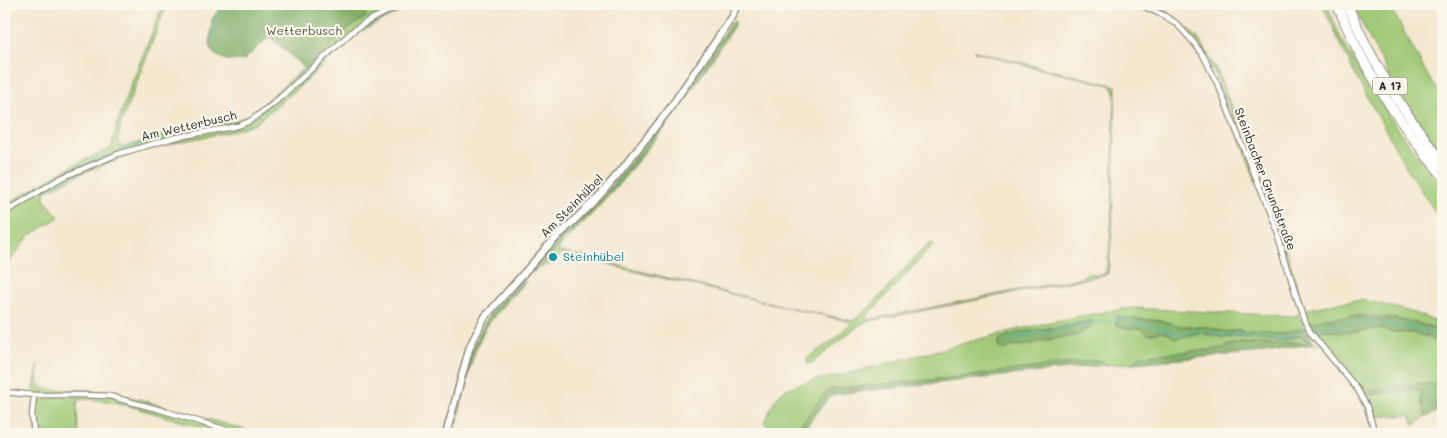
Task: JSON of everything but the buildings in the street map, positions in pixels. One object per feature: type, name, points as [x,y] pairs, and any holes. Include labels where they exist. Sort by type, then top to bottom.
[{"type":"highway","name":"A 17","points":[[1337,4],[1360,53],[1387,102],[1421,150],[1443,176]]},
{"type":"highway","name":"A 17","points":[[1347,4],[1368,48],[1394,95],[1443,162]]},
{"type":"street","name":"Am Wetterbusch","points":[[4,213],[41,189],[82,168],[118,154],[173,138],[238,126],[250,121],[273,104],[354,30],[403,4]]},
{"type":"street","name":"Am Steinhübel","points":[[446,434],[470,346],[485,317],[547,247],[600,195],[618,174],[672,107],[705,54],[733,16],[738,4]]},
{"type":"street","name":"Steinbacher Grundstraße","points":[[1138,4],[1176,23],[1194,42],[1211,70],[1277,233],[1296,298],[1308,328],[1358,390],[1367,407],[1375,434]]},
{"type":"street","points":[[4,392],[34,395],[109,396],[240,434]]},
{"type":"street","points":[[34,395],[32,415],[34,434]]},
{"type":"green space","points":[[163,4],[167,4],[121,123],[118,140],[121,148],[164,135],[235,121],[250,115],[352,26],[366,17],[364,4],[415,4],[360,32],[299,87],[254,124],[228,132],[138,152],[82,173],[46,191],[44,199],[59,217],[28,237],[4,267],[4,206],[64,170],[111,148],[121,111]]},
{"type":"green space","name":"Wetterbusch","points":[[223,4],[364,4],[366,17],[352,26],[305,69],[270,36],[244,60],[228,61],[214,54],[210,46],[212,19]]},
{"type":"green space","points":[[1322,4],[1327,4],[1340,36],[1363,78],[1398,130],[1443,188],[1443,224],[1409,172],[1356,77]]},
{"type":"green space","points":[[1353,4],[1389,4],[1429,78],[1443,97],[1443,152],[1416,117],[1393,81]]},
{"type":"green space","points":[[1163,8],[1197,37],[1215,66],[1280,229],[1304,310],[1335,303],[1365,300],[1411,312],[1443,324],[1443,330],[1409,321],[1362,315],[1308,324],[1221,86],[1197,44],[1190,35],[1162,12]]},
{"type":"green space","points":[[735,20],[735,24],[685,100],[680,97],[731,22]]},
{"type":"green space","points":[[974,51],[1116,86],[1112,227],[1108,274],[866,322],[859,325],[812,363],[808,364],[806,359],[835,339],[852,322],[624,269],[597,260],[565,253],[560,255],[555,261],[539,269],[561,243],[558,252],[570,253],[592,258],[725,292],[853,321],[871,306],[919,253],[931,243],[934,244],[866,318],[867,320],[1081,278],[1087,273],[1104,274],[1108,264],[1112,222],[1115,92],[1111,85],[1026,66]]},
{"type":"green space","points":[[673,109],[677,112],[615,189],[534,273],[532,268],[549,248],[604,195]]},
{"type":"green space","points":[[524,279],[526,281],[497,312],[483,333],[473,357],[455,434],[449,434],[472,347],[490,313],[520,280]]},
{"type":"green space","points":[[1132,308],[1289,316],[1296,316],[1297,313],[1304,327],[1285,334],[1247,333],[1241,330],[1226,332],[1206,327],[1181,326],[1163,321],[1126,318],[1118,315],[1116,325],[1129,329],[1141,328],[1148,335],[1166,333],[1175,339],[1198,333],[1223,338],[1240,336],[1290,339],[1300,336],[1317,344],[1240,342],[1218,349],[1139,356],[1133,363],[1105,365],[1102,361],[1096,360],[961,377],[831,389],[825,393],[794,434],[767,434],[769,430],[765,422],[773,404],[781,393],[791,387],[1022,329]],"holes":[[[1091,320],[1078,335],[1029,345],[1014,346],[1026,332],[1063,327]]]},
{"type":"green space","points":[[1116,315],[1126,318],[1163,321],[1181,326],[1206,327],[1226,332],[1241,330],[1247,333],[1285,334],[1304,327],[1313,341],[1306,341],[1300,336],[1281,341],[1240,336],[1223,338],[1198,333],[1175,339],[1166,333],[1148,335],[1141,328],[1129,329],[1116,325]]},
{"type":"green space","points":[[1351,316],[1404,320],[1443,330],[1443,346],[1428,337],[1413,333],[1391,332],[1382,328],[1349,333],[1326,330],[1314,333],[1308,324],[1325,318]]},
{"type":"green space","points":[[1092,320],[1090,328],[1077,335],[1029,345],[1014,346],[1004,350],[999,348],[999,340],[1012,334]]},
{"type":"green space","points":[[1382,328],[1390,331],[1418,334],[1443,346],[1443,412],[1438,411],[1438,385],[1419,383],[1369,390],[1370,395],[1416,389],[1421,392],[1421,403],[1427,417],[1414,425],[1410,416],[1372,416],[1360,388],[1314,333],[1326,330],[1349,333]]},
{"type":"green space","points":[[1240,342],[1312,344],[1265,352],[1133,363],[1139,356],[1144,355],[1218,349]]},
{"type":"green space","points":[[1096,360],[1102,361],[1105,365],[836,394],[829,397],[801,434],[794,434],[825,393],[831,389],[961,377]]},
{"type":"green space","points":[[39,364],[38,381],[45,389],[98,391],[139,399],[259,434],[228,434],[114,402],[86,399],[79,400],[77,403],[78,434],[37,434],[34,410],[37,402],[37,392],[33,392]]},
{"type":"green space","points":[[1419,383],[1438,385],[1438,411],[1427,417],[1422,405],[1421,392],[1416,389],[1370,395],[1369,390]]},
{"type":"waterway","points":[[212,39],[218,16],[226,4]]},
{"type":"waterway","points":[[298,87],[356,34],[412,4]]},
{"type":"waterway","points":[[209,128],[228,125],[254,115],[262,110],[303,71]]},
{"type":"waterway","points":[[261,118],[294,90]]},
{"type":"waterway","points":[[240,129],[255,123]]},
{"type":"waterway","points":[[119,150],[180,133],[206,129]]},
{"type":"waterway","points":[[4,209],[52,178],[106,155]]},
{"type":"waterway","points":[[47,189],[86,171]]},
{"type":"waterway","points":[[1007,340],[1078,325],[1121,319],[1164,329],[1176,334],[1201,331],[1227,336],[1239,334],[1255,338],[1286,338],[1307,331]]},
{"type":"waterway","points":[[1311,330],[1361,322],[1395,325],[1440,335],[1443,338]]},
{"type":"place","name":"Steinhübel","points":[[553,257]]}]
